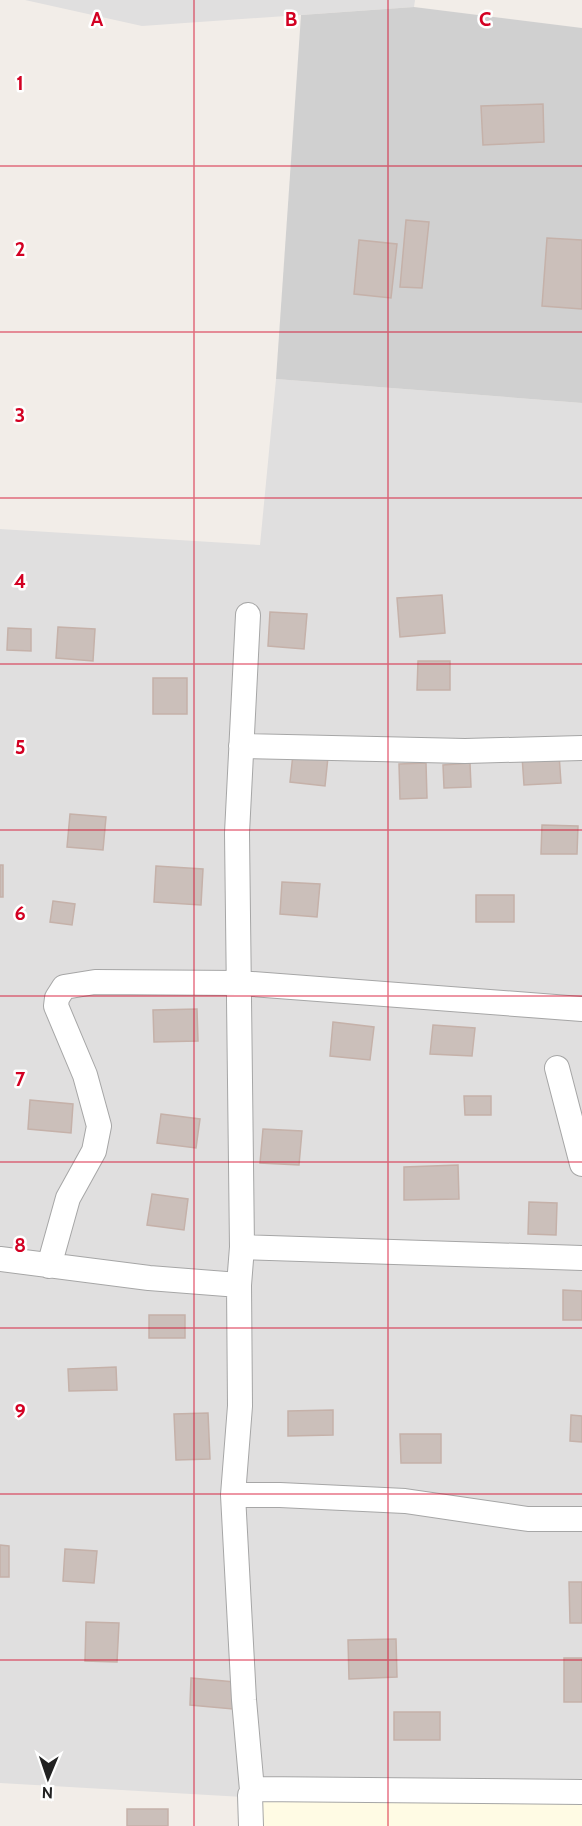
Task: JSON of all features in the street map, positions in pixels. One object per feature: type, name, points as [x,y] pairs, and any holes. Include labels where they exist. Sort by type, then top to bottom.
[{"type":"street","points":[[248,615],[237,833],[242,1248],[239,1285],[240,1406],[233,1495],[244,1700],[252,1790],[251,1826]]},
{"type":"street","points":[[241,746],[465,751],[582,748]]},
{"type":"street","points":[[49,1266],[68,1198],[99,1136],[98,1115],[56,1006],[64,987],[94,982],[239,983],[582,1009]]},
{"type":"street","points":[[557,1068],[582,1164]]},
{"type":"street","points":[[242,1248],[582,1258]]},
{"type":"street","points":[[0,1259],[239,1285]]},
{"type":"street","points":[[233,1495],[405,1501],[528,1519],[582,1519]]},
{"type":"street","points":[[252,1790],[582,1792]]},
{"type":"shaded area","points":[[25,0],[415,0],[414,7],[142,26]]},
{"type":"shaded area","points":[[414,7],[582,28],[582,403],[276,379],[301,15]]},
{"type":"shaded area","points":[[276,379],[582,403],[582,1789],[261,1798],[0,1783],[0,529],[260,545]]},
{"type":"shaded area","points":[[582,1789],[582,1826],[260,1826],[261,1798]]},
{"type":"building","points":[[543,104],[544,142],[483,145],[481,106]]},
{"type":"building","points":[[406,220],[429,222],[422,288],[400,287]]},
{"type":"building","points":[[547,238],[582,240],[582,309],[542,306]]},
{"type":"building","points":[[359,240],[397,244],[391,298],[354,294]]},
{"type":"building","points":[[442,595],[445,633],[400,637],[397,598]]},
{"type":"building","points":[[270,612],[307,614],[304,649],[268,646]]},
{"type":"building","points":[[58,627],[95,629],[93,661],[56,658]]},
{"type":"building","points":[[8,628],[31,629],[31,651],[7,650]]},
{"type":"building","points":[[418,661],[450,661],[450,690],[417,690]]},
{"type":"building","points":[[153,678],[187,678],[187,714],[153,714]]},
{"type":"building","points":[[293,754],[328,757],[325,786],[290,782]]},
{"type":"building","points":[[559,754],[561,783],[524,785],[522,756]]},
{"type":"building","points":[[426,763],[427,798],[400,799],[399,764]]},
{"type":"building","points":[[470,763],[471,787],[444,788],[443,765]]},
{"type":"building","points":[[70,814],[106,817],[103,850],[67,847]]},
{"type":"building","points":[[542,825],[578,826],[577,854],[541,854]]},
{"type":"building","points":[[0,865],[3,865],[3,897],[0,897]]},
{"type":"building","points":[[156,866],[203,869],[201,905],[154,902]]},
{"type":"building","points":[[282,882],[320,884],[317,917],[280,914]]},
{"type":"building","points":[[476,895],[514,895],[514,922],[476,922]]},
{"type":"building","points":[[53,901],[75,904],[72,925],[50,922]]},
{"type":"building","points":[[197,1009],[198,1041],[154,1042],[153,1010]]},
{"type":"building","points":[[333,1022],[374,1027],[370,1060],[330,1056]]},
{"type":"building","points":[[433,1025],[475,1028],[472,1056],[430,1054]]},
{"type":"building","points":[[464,1096],[491,1096],[491,1115],[465,1115]]},
{"type":"building","points":[[30,1100],[73,1104],[71,1133],[28,1129]]},
{"type":"building","points":[[161,1114],[200,1119],[196,1148],[157,1143]]},
{"type":"building","points":[[263,1129],[302,1131],[299,1165],[260,1163]]},
{"type":"building","points":[[458,1165],[459,1199],[404,1200],[404,1167]]},
{"type":"building","points":[[152,1194],[188,1199],[184,1230],[147,1225]]},
{"type":"building","points":[[529,1202],[557,1203],[556,1235],[528,1234]]},
{"type":"building","points":[[563,1290],[582,1291],[582,1320],[563,1320]]},
{"type":"building","points":[[149,1315],[185,1315],[185,1338],[149,1338]]},
{"type":"building","points":[[116,1367],[117,1390],[69,1391],[68,1369]]},
{"type":"building","points":[[333,1410],[333,1435],[288,1436],[288,1411]]},
{"type":"building","points":[[208,1413],[210,1459],[176,1460],[174,1414]]},
{"type":"building","points":[[571,1415],[582,1416],[582,1442],[570,1441]]},
{"type":"building","points":[[400,1434],[441,1434],[441,1463],[401,1463]]},
{"type":"building","points":[[0,1545],[9,1546],[9,1577],[0,1577]]},
{"type":"building","points":[[65,1549],[97,1551],[94,1583],[63,1581]]},
{"type":"building","points":[[569,1582],[582,1582],[582,1623],[570,1623]]},
{"type":"building","points":[[86,1622],[119,1623],[117,1662],[85,1661]]},
{"type":"building","points":[[396,1639],[397,1677],[349,1679],[348,1640]]},
{"type":"building","points":[[564,1658],[582,1658],[582,1702],[564,1702]]},
{"type":"building","points":[[191,1678],[235,1682],[233,1709],[190,1705]]},
{"type":"building","points":[[394,1712],[440,1712],[440,1740],[394,1740]]},
{"type":"building","points":[[127,1809],[168,1809],[168,1826],[127,1826]]}]
